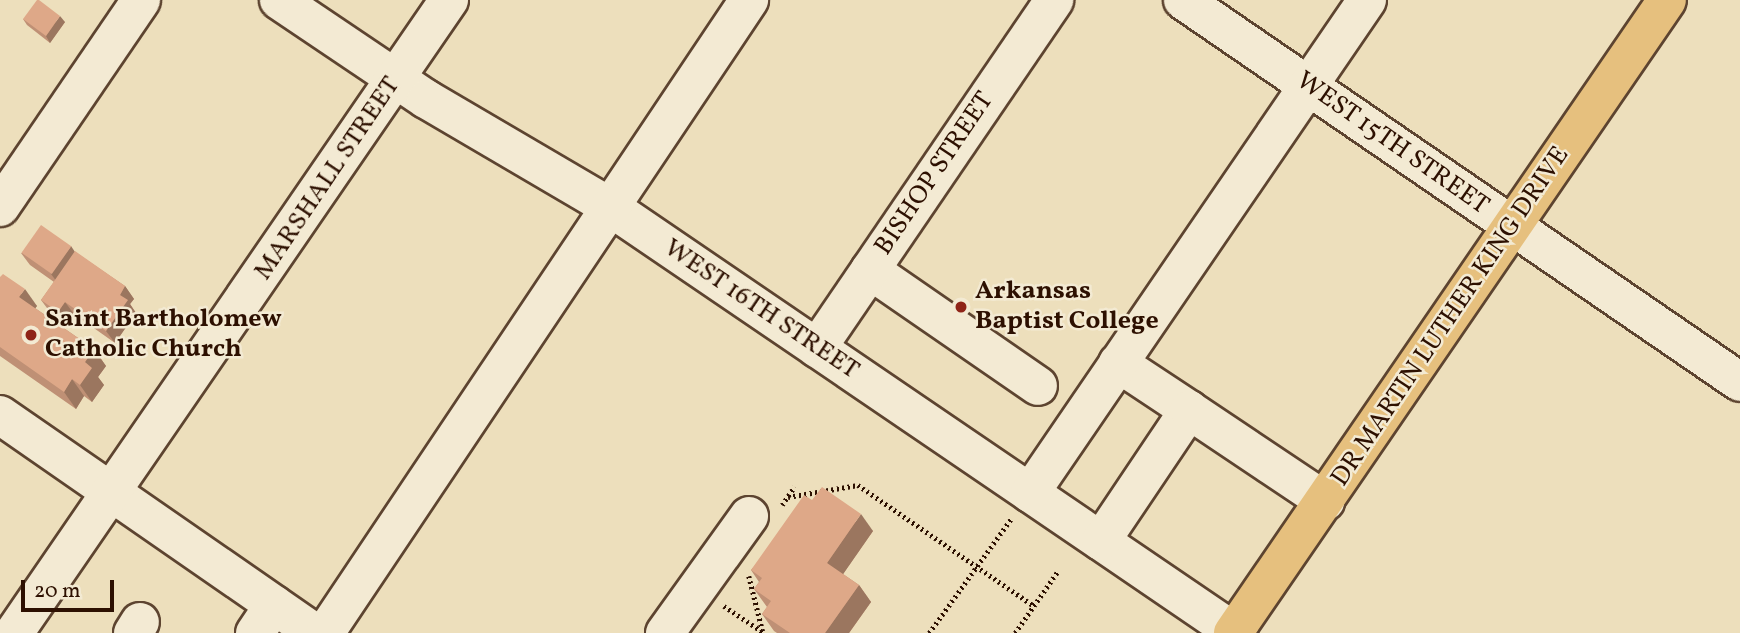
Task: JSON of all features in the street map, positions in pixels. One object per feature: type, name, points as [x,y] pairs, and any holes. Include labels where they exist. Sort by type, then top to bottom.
[{"type":"main road","name":"DR MARTIN LUTHER KING DRIVE","points":[[1235,633],[1667,0]]},
{"type":"street","points":[[0,208],[141,0]]},
{"type":"street","name":"WEST 16TH STREET","points":[[279,0],[397,79],[610,207],[1235,633]]},
{"type":"street","name":"MARSHALL STREET","points":[[14,633],[110,489],[397,79],[449,0]]},
{"type":"street","points":[[325,633],[749,0]]},
{"type":"street","name":"BISHOP STREET","points":[[817,348],[1054,0]]},
{"type":"street","name":"WEST 15TH STREET","points":[[1183,0],[1740,383]]},
{"type":"street","points":[[1030,493],[1367,0]]},
{"type":"street","points":[[870,270],[1038,386]]},
{"type":"street","points":[[1118,363],[1325,502]]},
{"type":"street","points":[[1101,541],[1189,410]]},
{"type":"street","points":[[0,415],[110,489],[265,619],[315,633]]},
{"type":"street","points":[[665,633],[749,516]]},
{"type":"path","points":[[788,497],[858,485],[1034,606]]},
{"type":"path","points":[[929,633],[1030,493]]},
{"type":"path","points":[[744,560],[763,632]]},
{"type":"path","points":[[1015,633],[1058,571]]},
{"type":"path","points":[[697,589],[763,632]]},
{"type":"building","points":[[37,0],[60,16],[46,36],[23,19]]},
{"type":"building","points":[[41,225],[71,246],[52,274],[21,253]]},
{"type":"building","points":[[75,251],[125,286],[120,295],[128,300],[106,331],[65,302],[58,312],[41,300]]},
{"type":"building","name":"Saint Bartholomew Catholic Church","points":[[3,274],[25,289],[19,297],[94,349],[85,362],[92,368],[80,385],[72,379],[64,392],[0,347],[0,277]]},
{"type":"building","points":[[822,487],[861,514],[827,563],[859,585],[825,633],[790,633],[762,614],[771,601],[754,589],[762,578],[751,570],[804,495],[812,500]]},
{"type":"place","name":"Arkansas Baptist College","points":[[961,307]]},
{"type":"place","name":"Saint Bartholomew Catholic Church","points":[[31,335]]}]
